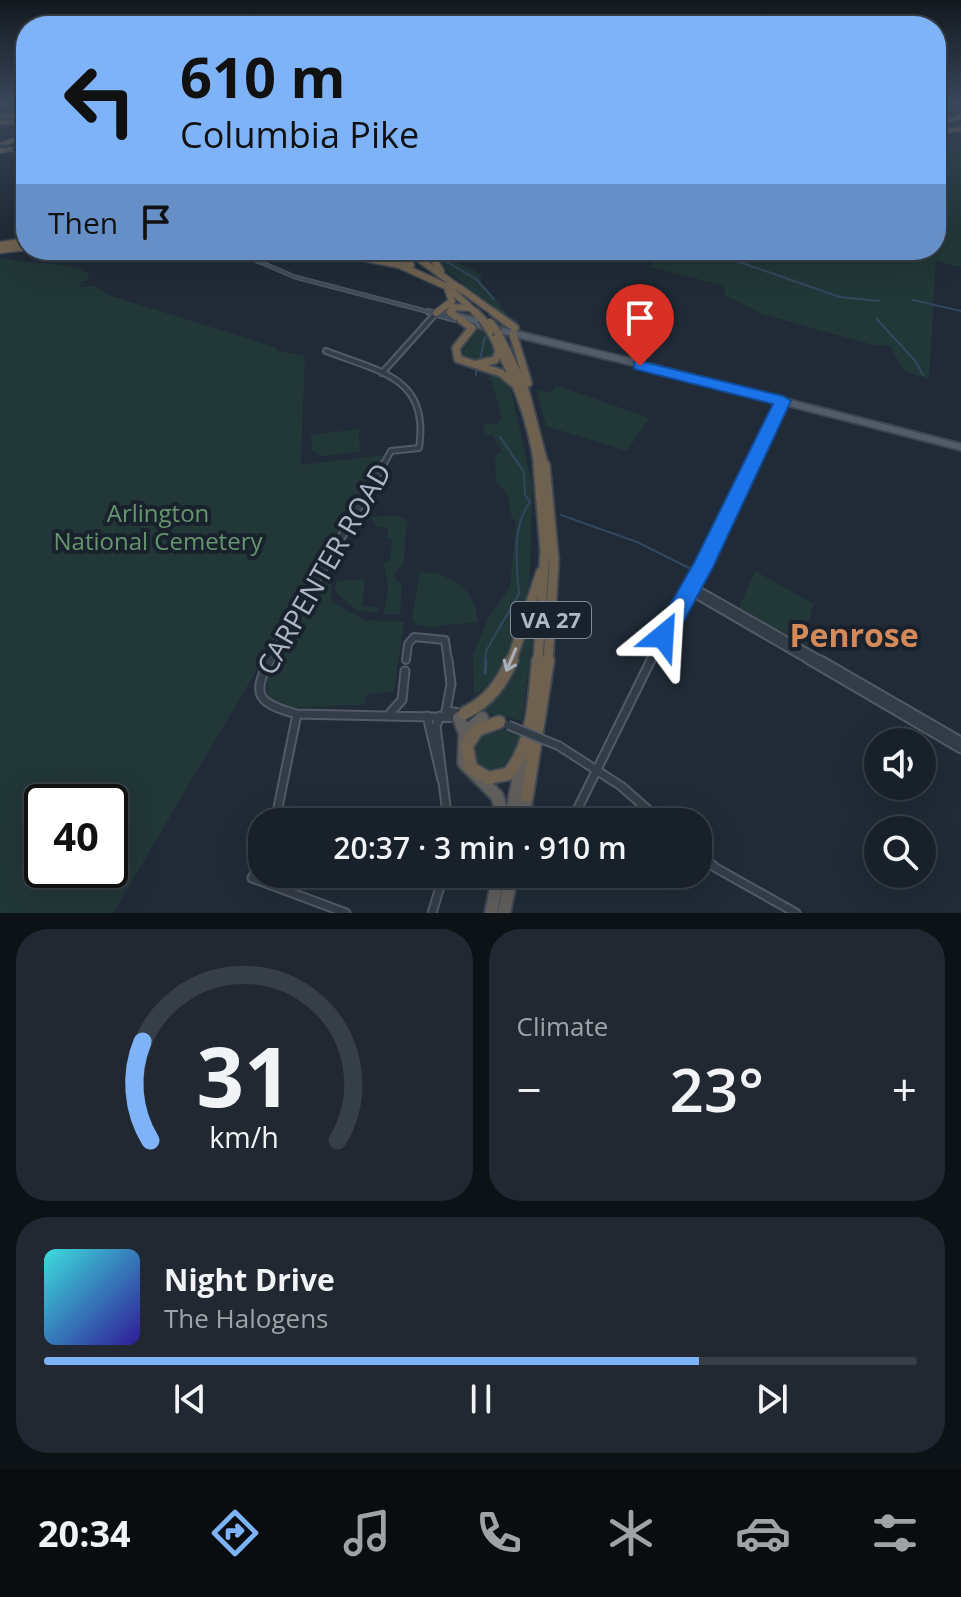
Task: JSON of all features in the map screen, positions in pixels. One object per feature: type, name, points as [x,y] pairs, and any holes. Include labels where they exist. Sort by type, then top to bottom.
[{"type":"highway","name":"VA 27","points":[[377,260],[454,286],[480,322],[494,332],[522,380],[541,443],[550,509],[552,597],[543,697],[525,808]]},
{"type":"highway","points":[[406,260],[454,286],[514,331],[536,409],[541,443]]},
{"type":"highway","points":[[436,260],[454,286]]},
{"type":"highway","name":"VA 27","points":[[423,261],[490,322],[523,402],[540,480],[544,560],[539,652],[525,747],[511,808]]},
{"type":"highway","points":[[420,273],[453,296],[450,304],[436,313]]},
{"type":"highway","points":[[494,332],[499,352],[497,358],[477,365],[463,360],[460,349],[480,322],[462,304],[450,309],[472,328],[456,348],[458,359],[471,367],[506,375],[523,402]]},
{"type":"highway","points":[[465,733],[453,715],[488,703],[500,685],[524,629],[544,560]]},
{"type":"highway","points":[[482,718],[465,733],[461,753],[465,767],[499,796],[503,808]]},
{"type":"highway","points":[[504,724],[480,728],[469,740],[467,758],[474,771],[488,778],[505,776],[516,766],[525,747]]},
{"type":"highway","points":[[491,913],[502,888]]},
{"type":"highway","points":[[507,888],[507,913]]},
{"type":"main road","points":[[255,260],[295,277],[961,447]]},
{"type":"main road","points":[[458,318],[557,344]]},
{"type":"street","points":[[326,351],[381,373],[436,313]]},
{"type":"street","name":"CARPENTER ROAD","points":[[381,373],[410,389],[417,397],[423,421],[419,448],[391,451],[259,680],[259,693],[264,702],[297,714],[393,712],[482,718],[504,724],[559,746],[597,770],[644,808]]},
{"type":"street","points":[[578,808],[783,401]]},
{"type":"street","points":[[690,588],[961,741]]},
{"type":"street","points":[[690,588],[961,749]]},
{"type":"street","points":[[406,660],[408,644],[414,637],[445,640],[453,715],[436,726],[446,808]]},
{"type":"street","points":[[393,712],[406,689],[405,671]]},
{"type":"street","points":[[278,808],[297,714]]},
{"type":"street","points":[[427,716],[438,775],[442,781]]},
{"type":"street","points":[[527,796],[530,808]]},
{"type":"street","points":[[712,865],[796,913]]},
{"type":"street","points":[[279,888],[346,913]]},
{"type":"street","points":[[432,913],[440,888]]},
{"type":"green space","points":[[946,145],[961,146],[961,267],[936,261],[929,379],[904,371],[890,346],[873,345],[762,314],[724,294],[725,286],[650,267],[655,260],[946,260]]},
{"type":"green space","name":"Arlington National Cemetery","points":[[0,258],[79,269],[88,273],[89,280],[83,281],[78,288],[94,286],[111,296],[275,347],[278,351],[305,356],[301,465],[384,455],[128,888],[128,784],[24,784],[24,888],[128,888],[113,913],[0,913]]},
{"type":"green space","points":[[439,260],[452,260],[481,274],[481,283],[511,318],[518,321],[513,324],[440,265]]},
{"type":"green space","points":[[479,329],[484,330],[496,355],[487,360],[472,361],[462,351]]},
{"type":"green space","points":[[495,374],[508,382],[533,488],[529,590],[498,677],[474,696],[473,655],[489,617],[510,587],[516,520],[511,518],[508,495],[496,482],[495,456],[502,451],[492,435],[485,436],[483,425],[496,424],[502,418],[491,380],[486,378]]},
{"type":"green space","points":[[556,385],[649,418],[627,451],[546,426],[536,389],[551,393]]},
{"type":"green space","points":[[359,429],[360,452],[321,456],[312,451],[311,435]]},
{"type":"green space","points":[[399,516],[411,523],[407,524],[403,565],[394,573],[396,581],[402,583],[400,614],[384,614],[388,588],[384,564],[390,560],[392,539],[387,539],[388,528],[377,527],[371,518],[363,524],[356,522],[360,517]]},
{"type":"green space","points":[[755,571],[814,604],[808,624],[811,647],[738,610]]},
{"type":"green space","points":[[420,572],[441,575],[460,585],[473,601],[477,622],[429,627],[417,625],[412,618]]},
{"type":"green space","points":[[324,578],[331,582],[331,601],[364,620],[404,622],[394,692],[367,694],[364,705],[291,707],[269,698],[266,680]]},
{"type":"green space","points":[[365,579],[362,606],[379,607],[378,613],[356,610],[335,591],[337,581]]},
{"type":"green space","points":[[538,594],[522,721],[478,710],[489,705],[499,693]]},
{"type":"green space","points":[[494,727],[520,734],[514,761],[506,771],[482,773],[472,762],[471,739]]},
{"type":"waterway","points":[[734,260],[840,297],[879,301]]},
{"type":"waterway","points":[[447,262],[476,279],[494,299]]},
{"type":"waterway","points":[[913,300],[961,311]]},
{"type":"waterway","points":[[877,319],[916,362],[923,375]]},
{"type":"waterway","points":[[480,359],[485,337]]},
{"type":"waterway","points":[[476,370],[476,375]]},
{"type":"waterway","points":[[485,662],[486,651],[519,594],[518,535],[530,502],[525,495],[524,472],[500,437]]},
{"type":"waterway","points":[[561,515],[637,542],[691,569]]},
{"type":"waterway","points":[[485,673],[486,660]]},
{"type":"district","name":"Penrose","points":[[854,636]]},
{"type":"route","points":[[640,366],[638,364],[783,401],[703,567],[663,636]]}]
